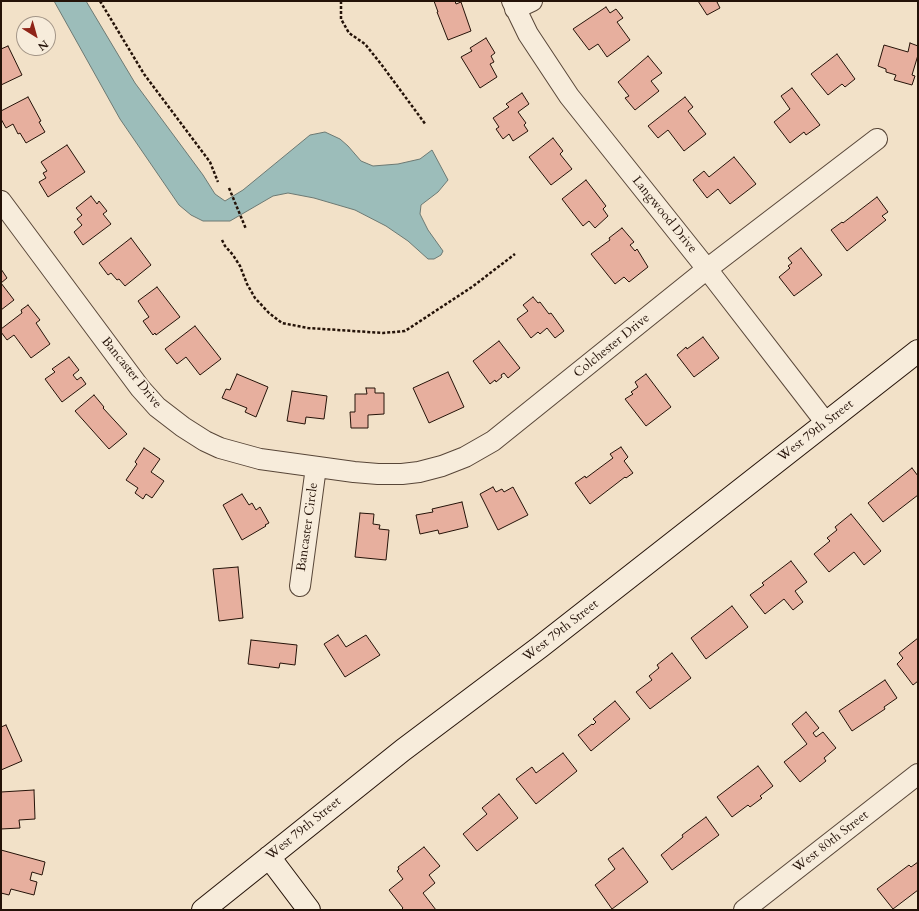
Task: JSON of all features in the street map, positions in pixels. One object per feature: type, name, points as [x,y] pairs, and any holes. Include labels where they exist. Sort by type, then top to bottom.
[{"type":"main road","name":"West 79th Street","points":[[203,910],[403,750],[540,647],[918,351]]},
{"type":"main road","points":[[269,857],[309,910]]},
{"type":"street","name":"Langwood Drive","points":[[520,4],[537,49],[569,96],[707,269],[826,423]]},
{"type":"street","name":"Colchester Drive","points":[[316,467],[372,474],[402,474],[442,466],[480,450],[506,432],[707,269],[877,139]]},
{"type":"street","name":"Bancaster Drive","points":[[1,201],[140,388],[164,412],[190,432],[220,448],[260,459],[316,467]]},
{"type":"street","name":"Bancaster Circle","points":[[300,586],[316,467]]},
{"type":"street","name":"West 80th Street","points":[[744,910],[918,774]]},
{"type":"path","points":[[100,1],[144,74],[210,162],[218,182]]},
{"type":"path","points":[[341,1],[341,19],[349,33],[365,44],[426,126]]},
{"type":"path","points":[[229,188],[246,229]]},
{"type":"path","points":[[222,240],[240,266],[247,284],[255,298],[269,314],[282,323],[308,328],[383,333],[405,331],[472,287],[515,254]]},
{"type":"water","points":[[54,1],[86,1],[135,83],[203,175],[215,194],[225,201],[243,190],[310,135],[325,132],[340,139],[361,161],[373,166],[398,164],[420,159],[432,150],[448,180],[438,192],[421,205],[420,214],[428,230],[443,251],[441,255],[434,259],[428,259],[408,241],[386,226],[355,210],[314,198],[288,193],[273,196],[230,221],[203,221],[191,215],[179,205],[120,119]]},
{"type":"building","points":[[434,1],[455,1],[456,4],[461,2],[471,31],[448,40]]},
{"type":"building","points":[[698,1],[719,1],[717,2],[720,8],[707,15]]},
{"type":"building","points":[[606,7],[610,13],[616,9],[623,18],[617,22],[630,40],[607,57],[598,44],[589,50],[573,29]]},
{"type":"building","points":[[486,38],[495,53],[491,56],[494,62],[490,64],[497,77],[480,88],[461,57],[472,51],[470,48]]},
{"type":"building","points":[[910,43],[918,46],[918,55],[912,75],[915,76],[912,85],[894,80],[896,75],[886,72],[886,69],[878,66],[884,45],[908,52]]},
{"type":"building","points":[[8,46],[22,75],[1,85],[1,49]]},
{"type":"building","points":[[837,54],[855,79],[845,87],[842,84],[828,95],[811,74]]},
{"type":"building","points":[[648,56],[662,73],[651,81],[659,91],[635,110],[625,98],[629,96],[618,82]]},
{"type":"building","points":[[792,88],[820,125],[806,135],[804,132],[790,143],[774,122],[790,109],[781,96]]},
{"type":"building","points":[[522,93],[529,104],[518,112],[526,123],[524,125],[528,131],[513,141],[509,134],[503,139],[496,129],[499,127],[493,118],[509,107],[506,104]]},
{"type":"building","points":[[28,97],[41,121],[39,122],[45,132],[26,143],[20,133],[18,134],[13,124],[6,128],[1,119],[1,111]]},
{"type":"building","points":[[685,97],[693,107],[688,111],[706,134],[684,151],[668,130],[658,138],[648,126]]},
{"type":"building","points":[[553,138],[563,151],[560,154],[572,169],[551,185],[529,157]]},
{"type":"building","points":[[67,145],[85,172],[48,197],[39,182],[46,178],[43,173],[47,171],[41,162]]},
{"type":"building","points":[[734,157],[756,184],[730,204],[718,189],[707,198],[693,180],[704,171],[709,177]]},
{"type":"building","points":[[586,180],[606,206],[603,209],[608,216],[595,228],[589,221],[583,226],[562,199]]},
{"type":"building","points":[[91,196],[97,204],[99,201],[107,211],[103,214],[111,224],[83,245],[74,232],[82,225],[77,219],[82,215],[76,208]]},
{"type":"building","points":[[877,197],[888,212],[882,216],[886,220],[847,251],[831,230],[842,222],[843,223]]},
{"type":"building","points":[[622,228],[634,242],[630,245],[635,251],[637,249],[648,267],[629,282],[624,277],[615,284],[591,254],[610,240],[609,238]]},
{"type":"building","points":[[131,238],[151,265],[125,286],[111,273],[108,275],[99,263]]},
{"type":"building","points":[[801,248],[822,275],[794,296],[779,277],[790,268],[788,266],[792,263],[788,258]]},
{"type":"building","points":[[1,269],[7,278],[1,283]]},
{"type":"building","points":[[1,283],[14,300],[1,310]]},
{"type":"building","points":[[157,287],[180,317],[156,335],[155,333],[153,335],[143,321],[149,317],[138,301]]},
{"type":"building","points":[[533,297],[538,303],[540,302],[549,314],[551,313],[564,331],[555,338],[547,328],[540,334],[538,332],[531,338],[517,319],[528,311],[523,305]]},
{"type":"building","points":[[28,305],[40,320],[36,323],[50,344],[31,358],[14,335],[7,340],[1,332],[1,329],[22,313],[21,310]]},
{"type":"building","points":[[195,326],[221,359],[200,375],[186,357],[177,364],[165,349]]},
{"type":"building","points":[[703,337],[719,358],[694,377],[677,355],[686,347],[687,349]]},
{"type":"building","points":[[499,341],[520,368],[508,378],[504,373],[496,382],[495,380],[490,384],[473,361]]},
{"type":"building","points":[[69,357],[79,370],[73,375],[77,380],[81,377],[86,384],[62,402],[45,379],[55,372],[52,369]]},
{"type":"building","points":[[448,372],[464,407],[429,423],[413,388]]},
{"type":"building","points":[[237,374],[268,387],[256,417],[245,412],[247,408],[222,398],[226,389],[230,390]]},
{"type":"building","points":[[646,374],[671,407],[646,426],[625,399],[633,394],[631,392],[638,387],[635,382]]},
{"type":"building","points":[[366,388],[375,388],[375,393],[384,393],[384,414],[368,415],[368,428],[351,428],[350,412],[355,412],[355,394],[367,394]]},
{"type":"building","points":[[292,391],[327,396],[324,419],[306,417],[305,424],[287,421]]},
{"type":"building","points":[[94,395],[104,407],[103,408],[127,434],[109,449],[75,411]]},
{"type":"building","points":[[621,447],[628,457],[624,461],[633,473],[626,478],[625,477],[590,504],[575,483],[585,476],[586,478],[613,458],[610,454]]},
{"type":"building","points":[[144,448],[160,459],[151,472],[164,481],[152,498],[146,494],[143,499],[135,493],[138,488],[126,480],[137,464],[135,462]]},
{"type":"building","points":[[912,468],[918,476],[918,495],[883,522],[868,503]]},
{"type":"building","points":[[493,487],[496,492],[502,489],[504,492],[513,487],[528,515],[498,530],[480,494]]},
{"type":"building","points":[[242,494],[249,505],[252,503],[256,510],[260,507],[269,523],[242,540],[223,505]]},
{"type":"building","points":[[462,502],[468,527],[439,534],[438,530],[420,534],[416,515],[433,512],[432,509]]},
{"type":"building","points":[[360,513],[374,514],[373,524],[380,525],[379,529],[389,530],[386,560],[355,557]]},
{"type":"building","points":[[851,514],[881,551],[864,565],[854,552],[829,572],[814,554],[830,541],[827,538],[837,530],[835,527]]},
{"type":"building","points":[[791,561],[807,582],[795,591],[803,602],[793,610],[784,599],[765,614],[750,595],[764,585],[762,583]]},
{"type":"building","points":[[238,567],[243,618],[219,621],[213,569]]},
{"type":"building","points":[[732,606],[748,627],[706,659],[691,638]]},
{"type":"building","points":[[338,635],[346,647],[366,635],[380,655],[345,677],[324,644]]},
{"type":"building","points":[[918,638],[918,681],[913,685],[897,664],[903,658],[899,653]]},
{"type":"building","points":[[251,640],[297,645],[295,665],[280,663],[279,668],[248,664]]},
{"type":"building","points":[[672,653],[691,678],[650,709],[636,692],[652,680],[649,676],[659,668],[657,665]]},
{"type":"building","points":[[885,680],[897,698],[884,707],[885,709],[852,731],[839,711]]},
{"type":"building","points":[[615,701],[630,719],[591,751],[578,735],[592,724],[593,725],[596,722],[593,719]]},
{"type":"building","points":[[806,712],[819,728],[813,733],[816,737],[823,732],[836,748],[824,758],[826,761],[800,782],[784,762],[807,744],[792,724]]},
{"type":"building","points":[[6,725],[22,761],[1,770],[1,727]]},
{"type":"building","points":[[563,753],[577,771],[536,804],[516,779],[532,767],[536,773]]},
{"type":"building","points":[[758,766],[773,786],[760,796],[762,798],[750,807],[748,805],[732,817],[717,797]]},
{"type":"building","points":[[34,790],[35,819],[19,820],[20,828],[1,829],[1,792]]},
{"type":"building","points":[[499,794],[518,818],[477,851],[463,834],[487,814],[482,808]]},
{"type":"building","points":[[706,817],[719,835],[672,870],[661,855],[683,837],[682,835]]},
{"type":"building","points":[[424,847],[440,866],[429,875],[435,883],[423,893],[436,910],[403,910],[389,890],[403,879],[397,871],[399,869],[398,867]]},
{"type":"building","points":[[623,848],[648,882],[612,909],[595,885],[615,869],[608,859]]},
{"type":"building","points":[[1,850],[45,862],[42,875],[32,872],[30,880],[37,882],[34,895],[11,889],[9,895],[1,893]]},
{"type":"building","points":[[918,862],[918,890],[893,909],[877,889],[909,865],[911,867]]}]
